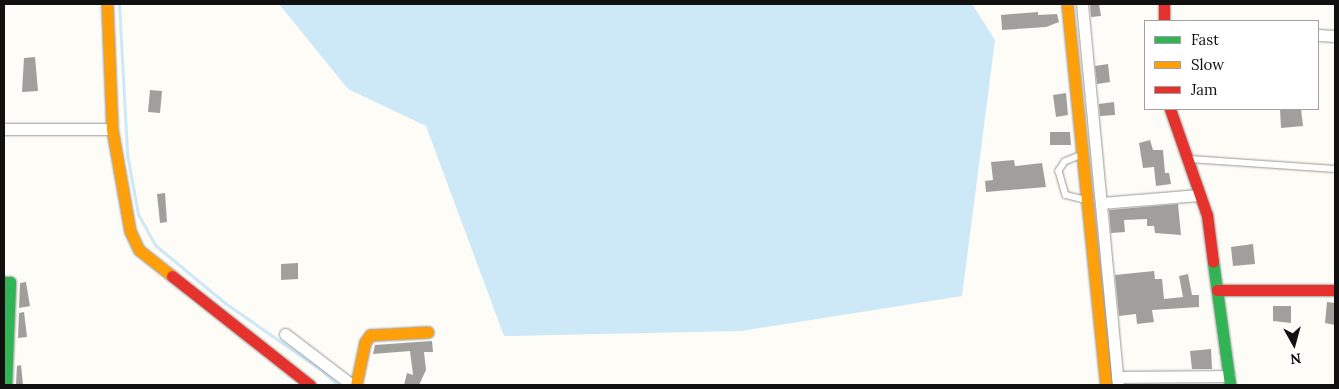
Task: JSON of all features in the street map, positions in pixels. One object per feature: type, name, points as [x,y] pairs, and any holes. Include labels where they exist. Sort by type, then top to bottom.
[{"type":"street","points":[[107,4],[112,129],[130,231],[139,250],[310,385]]},
{"type":"street","points":[[1067,4],[1084,155],[1106,385]]},
{"type":"street","points":[[1082,4],[1117,381],[1230,381],[1207,215],[1170,110]]},
{"type":"street","points":[[1164,4],[1164,20]]},
{"type":"street","points":[[1319,35],[1335,36]]},
{"type":"street","points":[[4,129],[112,129]]},
{"type":"street","points":[[1088,200],[1199,195]]},
{"type":"street","points":[[4,282],[10,282],[5,358],[6,385]]},
{"type":"street","points":[[1218,290],[1335,290]]},
{"type":"street","points":[[285,334],[352,385],[365,342],[370,335],[428,332]]},
{"type":"lane","points":[[1084,155],[1065,162],[1059,171],[1066,195],[1088,200]]},
{"type":"lane","points":[[1186,159],[1335,169]]},
{"type":"water","points":[[279,4],[972,4],[995,40],[962,296],[741,331],[504,336],[426,126],[348,89]]},
{"type":"building","points":[[1090,4],[1099,4],[1101,16],[1091,17]]},
{"type":"building","points":[[1038,12],[1038,15],[1057,14],[1059,22],[1046,27],[1002,30],[1001,15]]},
{"type":"building","points":[[35,57],[38,91],[22,92],[24,58]]},
{"type":"building","points":[[1108,64],[1110,82],[1097,84],[1095,66]]},
{"type":"building","points":[[150,90],[162,91],[160,113],[148,112]]},
{"type":"building","points":[[1066,93],[1068,115],[1056,117],[1053,95]]},
{"type":"building","points":[[1114,102],[1115,115],[1100,116],[1099,104]]},
{"type":"building","points":[[1280,110],[1301,110],[1303,126],[1281,128]]},
{"type":"building","points":[[1050,132],[1070,132],[1071,145],[1050,145]]},
{"type":"building","points":[[1150,140],[1153,150],[1163,150],[1165,173],[1169,173],[1171,184],[1156,186],[1154,167],[1143,168],[1139,143]]},
{"type":"building","points":[[1014,160],[1015,166],[1042,163],[1046,187],[986,192],[985,181],[993,180],[991,162]]},
{"type":"building","points":[[165,193],[167,222],[160,223],[157,194]]},
{"type":"building","points":[[1178,204],[1181,235],[1155,233],[1154,226],[1147,226],[1147,219],[1124,220],[1125,232],[1111,233],[1109,210]]},
{"type":"building","points":[[1253,244],[1255,264],[1233,266],[1231,247]]},
{"type":"building","points":[[298,263],[298,279],[281,280],[281,264]]},
{"type":"building","points":[[1154,271],[1155,279],[1162,279],[1164,299],[1183,297],[1179,276],[1188,274],[1192,295],[1199,295],[1199,307],[1152,310],[1154,322],[1137,324],[1136,314],[1119,316],[1115,275]]},
{"type":"building","points":[[26,282],[30,306],[19,308],[20,283]]},
{"type":"building","points":[[1327,302],[1335,303],[1335,325],[1325,323]]},
{"type":"building","points":[[1273,306],[1291,306],[1291,323],[1273,321]]},
{"type":"building","points":[[24,312],[27,337],[18,338],[19,313]]},
{"type":"building","points":[[432,341],[433,352],[424,352],[426,370],[419,385],[404,385],[407,373],[413,375],[410,351],[373,354],[375,345]]},
{"type":"building","points":[[1211,349],[1212,369],[1192,369],[1190,351]]},
{"type":"building","points":[[21,365],[23,385],[16,385],[17,366]]},
{"type":"waterway","points":[[119,4],[127,154],[138,214],[155,245],[225,303],[320,369],[338,385]]},
{"type":"traffic: fast","points":[[1213,262],[1230,385]]},
{"type":"traffic: fast","points":[[4,282],[10,282],[6,385]]},
{"type":"traffic: slow","points":[[107,4],[112,129],[130,231],[139,250],[172,276]]},
{"type":"traffic: slow","points":[[1067,4],[1106,385]]},
{"type":"traffic: slow","points":[[356,385],[365,342],[370,335],[428,332]]},
{"type":"traffic: jam","points":[[1164,4],[1164,20]]},
{"type":"traffic: jam","points":[[1170,110],[1207,215],[1213,262]]},
{"type":"traffic: jam","points":[[172,276],[310,385]]},
{"type":"traffic: jam","points":[[1217,290],[1335,290]]}]
